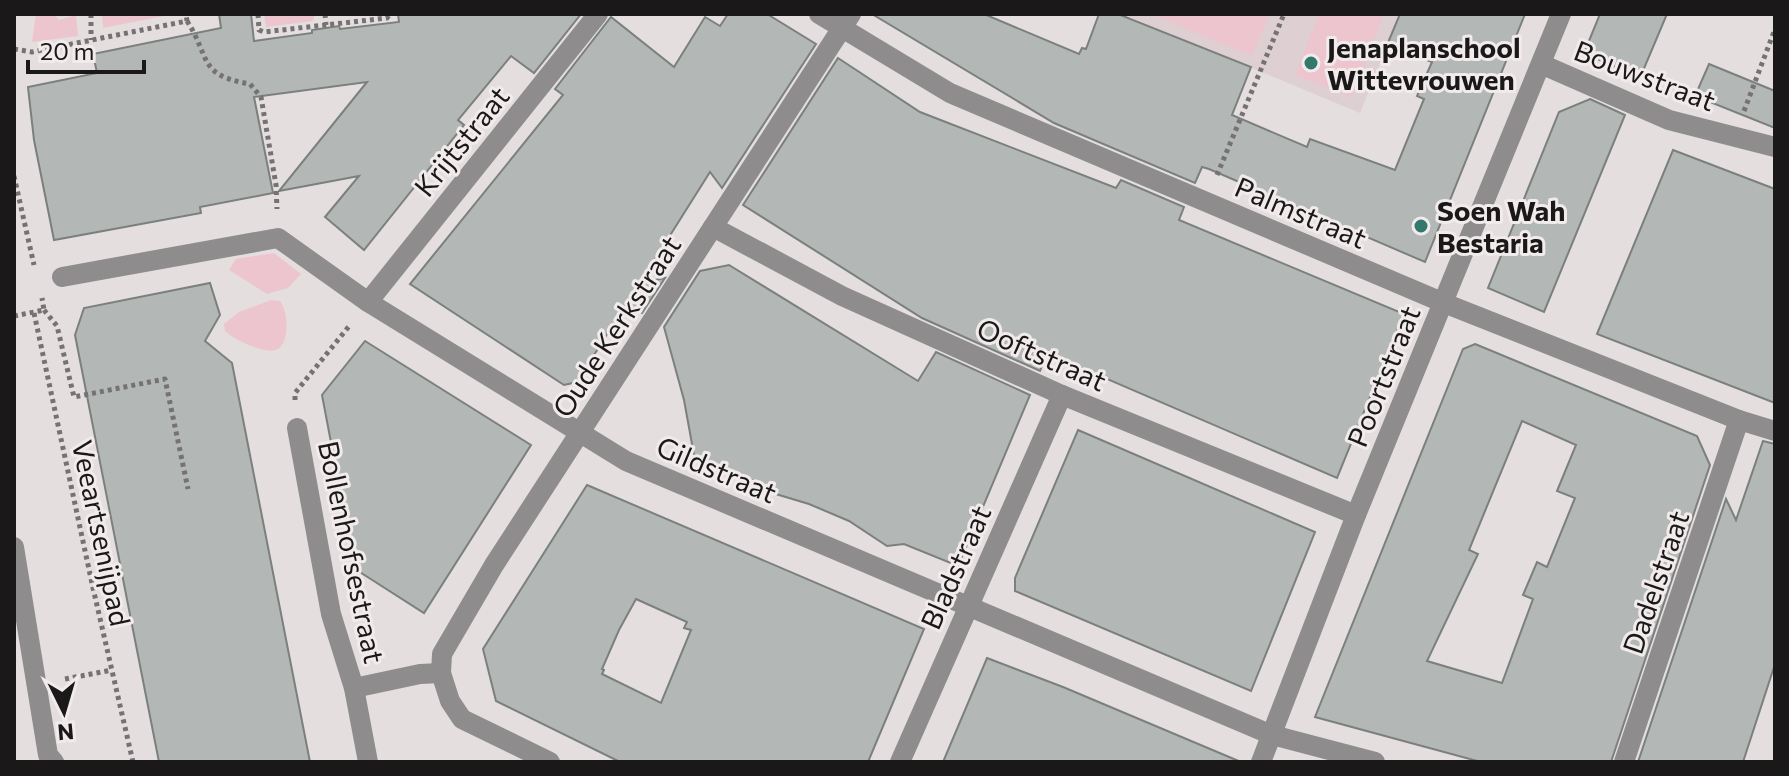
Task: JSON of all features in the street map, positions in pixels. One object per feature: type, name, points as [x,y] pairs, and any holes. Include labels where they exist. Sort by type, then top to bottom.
[{"type":"street","name":"Krijtstraat","points":[[368,302],[598,14]]},
{"type":"street","name":"Palmstraat","points":[[819,14],[846,21],[950,93],[1444,303],[1739,420],[1775,431]]},
{"type":"street","name":"Poortstraat","points":[[1261,762],[1356,515],[1561,14]]},
{"type":"street","name":"Oude Kerkstraat","points":[[441,673],[442,654],[494,565],[846,21]]},
{"type":"street","name":"Bouwstraat","points":[[1541,64],[1669,120],[1775,147]]},
{"type":"street","name":"Ooftstraat","points":[[713,227],[842,296],[1062,395],[1356,515]]},
{"type":"street","name":"Gildstraat","points":[[278,238],[368,302],[626,461],[1272,735],[1375,762]]},
{"type":"street","points":[[62,277],[278,238]]},
{"type":"street","name":"Bladstraat","points":[[900,762],[1062,395]]},
{"type":"street","name":"Dadelstraat","points":[[1624,762],[1739,420]]},
{"type":"street","name":"Bollenhofsestraat","points":[[297,428],[331,614],[354,688],[368,762]]},
{"type":"street","points":[[14,547],[48,755],[54,762]]},
{"type":"street","points":[[441,673],[450,701],[462,719],[550,762]]},
{"type":"street","name":"Bollenhofsestraat","points":[[354,688],[420,674],[441,673]]},
{"type":"path","points":[[91,14],[91,40]]},
{"type":"path","points":[[258,14],[259,30],[264,32],[387,18],[390,14]]},
{"type":"path","points":[[325,14],[326,25]]},
{"type":"path","points":[[1206,202],[1284,14]]},
{"type":"path","points":[[14,49],[32,52],[186,18],[208,67],[230,81],[250,84],[261,97],[276,185],[278,238]]},
{"type":"path","points":[[1734,138],[1775,29]]},
{"type":"path","points":[[14,176],[34,266]]},
{"type":"path","points":[[41,296],[44,310],[57,326],[74,397],[165,379],[188,489]]},
{"type":"path","points":[[297,428],[295,393],[368,302]]},
{"type":"path","points":[[14,316],[44,310]]},
{"type":"path","name":"Veeartsenijpad","points":[[34,313],[131,762]]},
{"type":"path","points":[[77,676],[112,670]]},
{"type":"shaded area","points":[[36,14],[54,14],[59,20],[76,15],[78,36],[32,42]]},
{"type":"shaded area","points":[[102,14],[174,14],[103,28]]},
{"type":"shaded area","points":[[264,14],[315,14],[313,21],[266,27]]},
{"type":"shaded area","name":"Jenaplanschool Wittevrouwen","points":[[1123,14],[1400,14],[1360,113]]},
{"type":"shaded area","points":[[1151,14],[1270,14],[1252,56]]},
{"type":"shaded area","points":[[1319,14],[1384,14],[1351,97],[1295,75]]},
{"type":"shaded area","points":[[274,253],[301,274],[288,288],[267,294],[229,270],[236,259]]},
{"type":"shaded area","points":[[271,300],[280,301],[286,318],[286,333],[278,349],[259,348],[225,331],[224,324],[239,312]]},
{"type":"building","points":[[219,14],[251,14],[254,41],[339,26],[340,29],[399,22],[398,14],[581,14],[534,73],[511,56],[458,120],[464,125],[364,250],[325,217],[359,176],[279,191],[367,82],[254,97],[273,193],[200,207],[201,213],[54,240],[34,140],[28,87],[97,73],[93,54],[221,28]]},
{"type":"building","points":[[728,14],[767,14],[816,44],[722,188],[710,172],[640,283],[665,278],[642,313],[626,304],[577,382],[564,385],[410,284],[563,95],[555,89],[611,17],[674,67],[705,17],[720,26]]},
{"type":"building","points":[[872,14],[984,14],[1079,54],[1082,48],[1086,49],[1099,14],[1118,14],[1251,67],[1232,115],[1307,147],[1310,139],[1395,170],[1424,99],[1417,96],[1432,62],[1387,45],[1400,14],[1525,14],[1425,262],[1209,169],[1202,167],[1195,183],[1054,123]]},
{"type":"building","points":[[1600,14],[1667,14],[1640,78],[1584,53]]},
{"type":"building","points":[[838,58],[920,112],[1116,188],[1121,180],[1184,207],[1179,220],[1404,314],[1337,478],[1047,353],[1040,371],[922,318],[743,205]]},
{"type":"building","points":[[1709,64],[1775,91],[1775,128],[1695,96]]},
{"type":"building","points":[[1590,99],[1625,115],[1544,312],[1488,288],[1559,112]]},
{"type":"building","points":[[1673,150],[1775,189],[1775,403],[1597,334]]},
{"type":"building","points":[[729,265],[918,381],[936,352],[1030,395],[958,566],[904,544],[887,546],[849,521],[809,504],[759,489],[761,484],[694,455],[684,400],[664,327],[700,271]]},
{"type":"building","points":[[210,283],[220,315],[205,341],[232,363],[310,762],[159,762],[75,335],[84,308]]},
{"type":"building","points":[[365,341],[531,445],[424,613],[355,569],[322,395]]},
{"type":"building","points":[[1475,344],[1697,436],[1710,465],[1611,762],[1481,762],[1315,717],[1463,349]],"holes":[[[1522,421],[1576,445],[1557,491],[1575,498],[1547,567],[1537,562],[1523,595],[1533,599],[1502,683],[1427,661],[1478,554],[1469,550]]]},
{"type":"building","points":[[1078,430],[1315,532],[1251,691],[1015,591],[1015,578]]},
{"type":"building","points":[[1763,441],[1775,444],[1775,664],[1743,762],[1638,762],[1726,499],[1736,520]]},
{"type":"building","points":[[587,485],[924,629],[868,762],[620,762],[496,701],[483,649]],"holes":[[[636,599],[687,622],[684,628],[691,630],[661,703],[602,674],[619,630]]]},
{"type":"building","points":[[987,658],[1063,687],[1241,762],[943,762]]},
{"type":"place","name":"Jenaplanschool Wittevrouwen","points":[[1311,63]]},
{"type":"place","name":"Soen Wah Bestaria","points":[[1421,226]]}]
